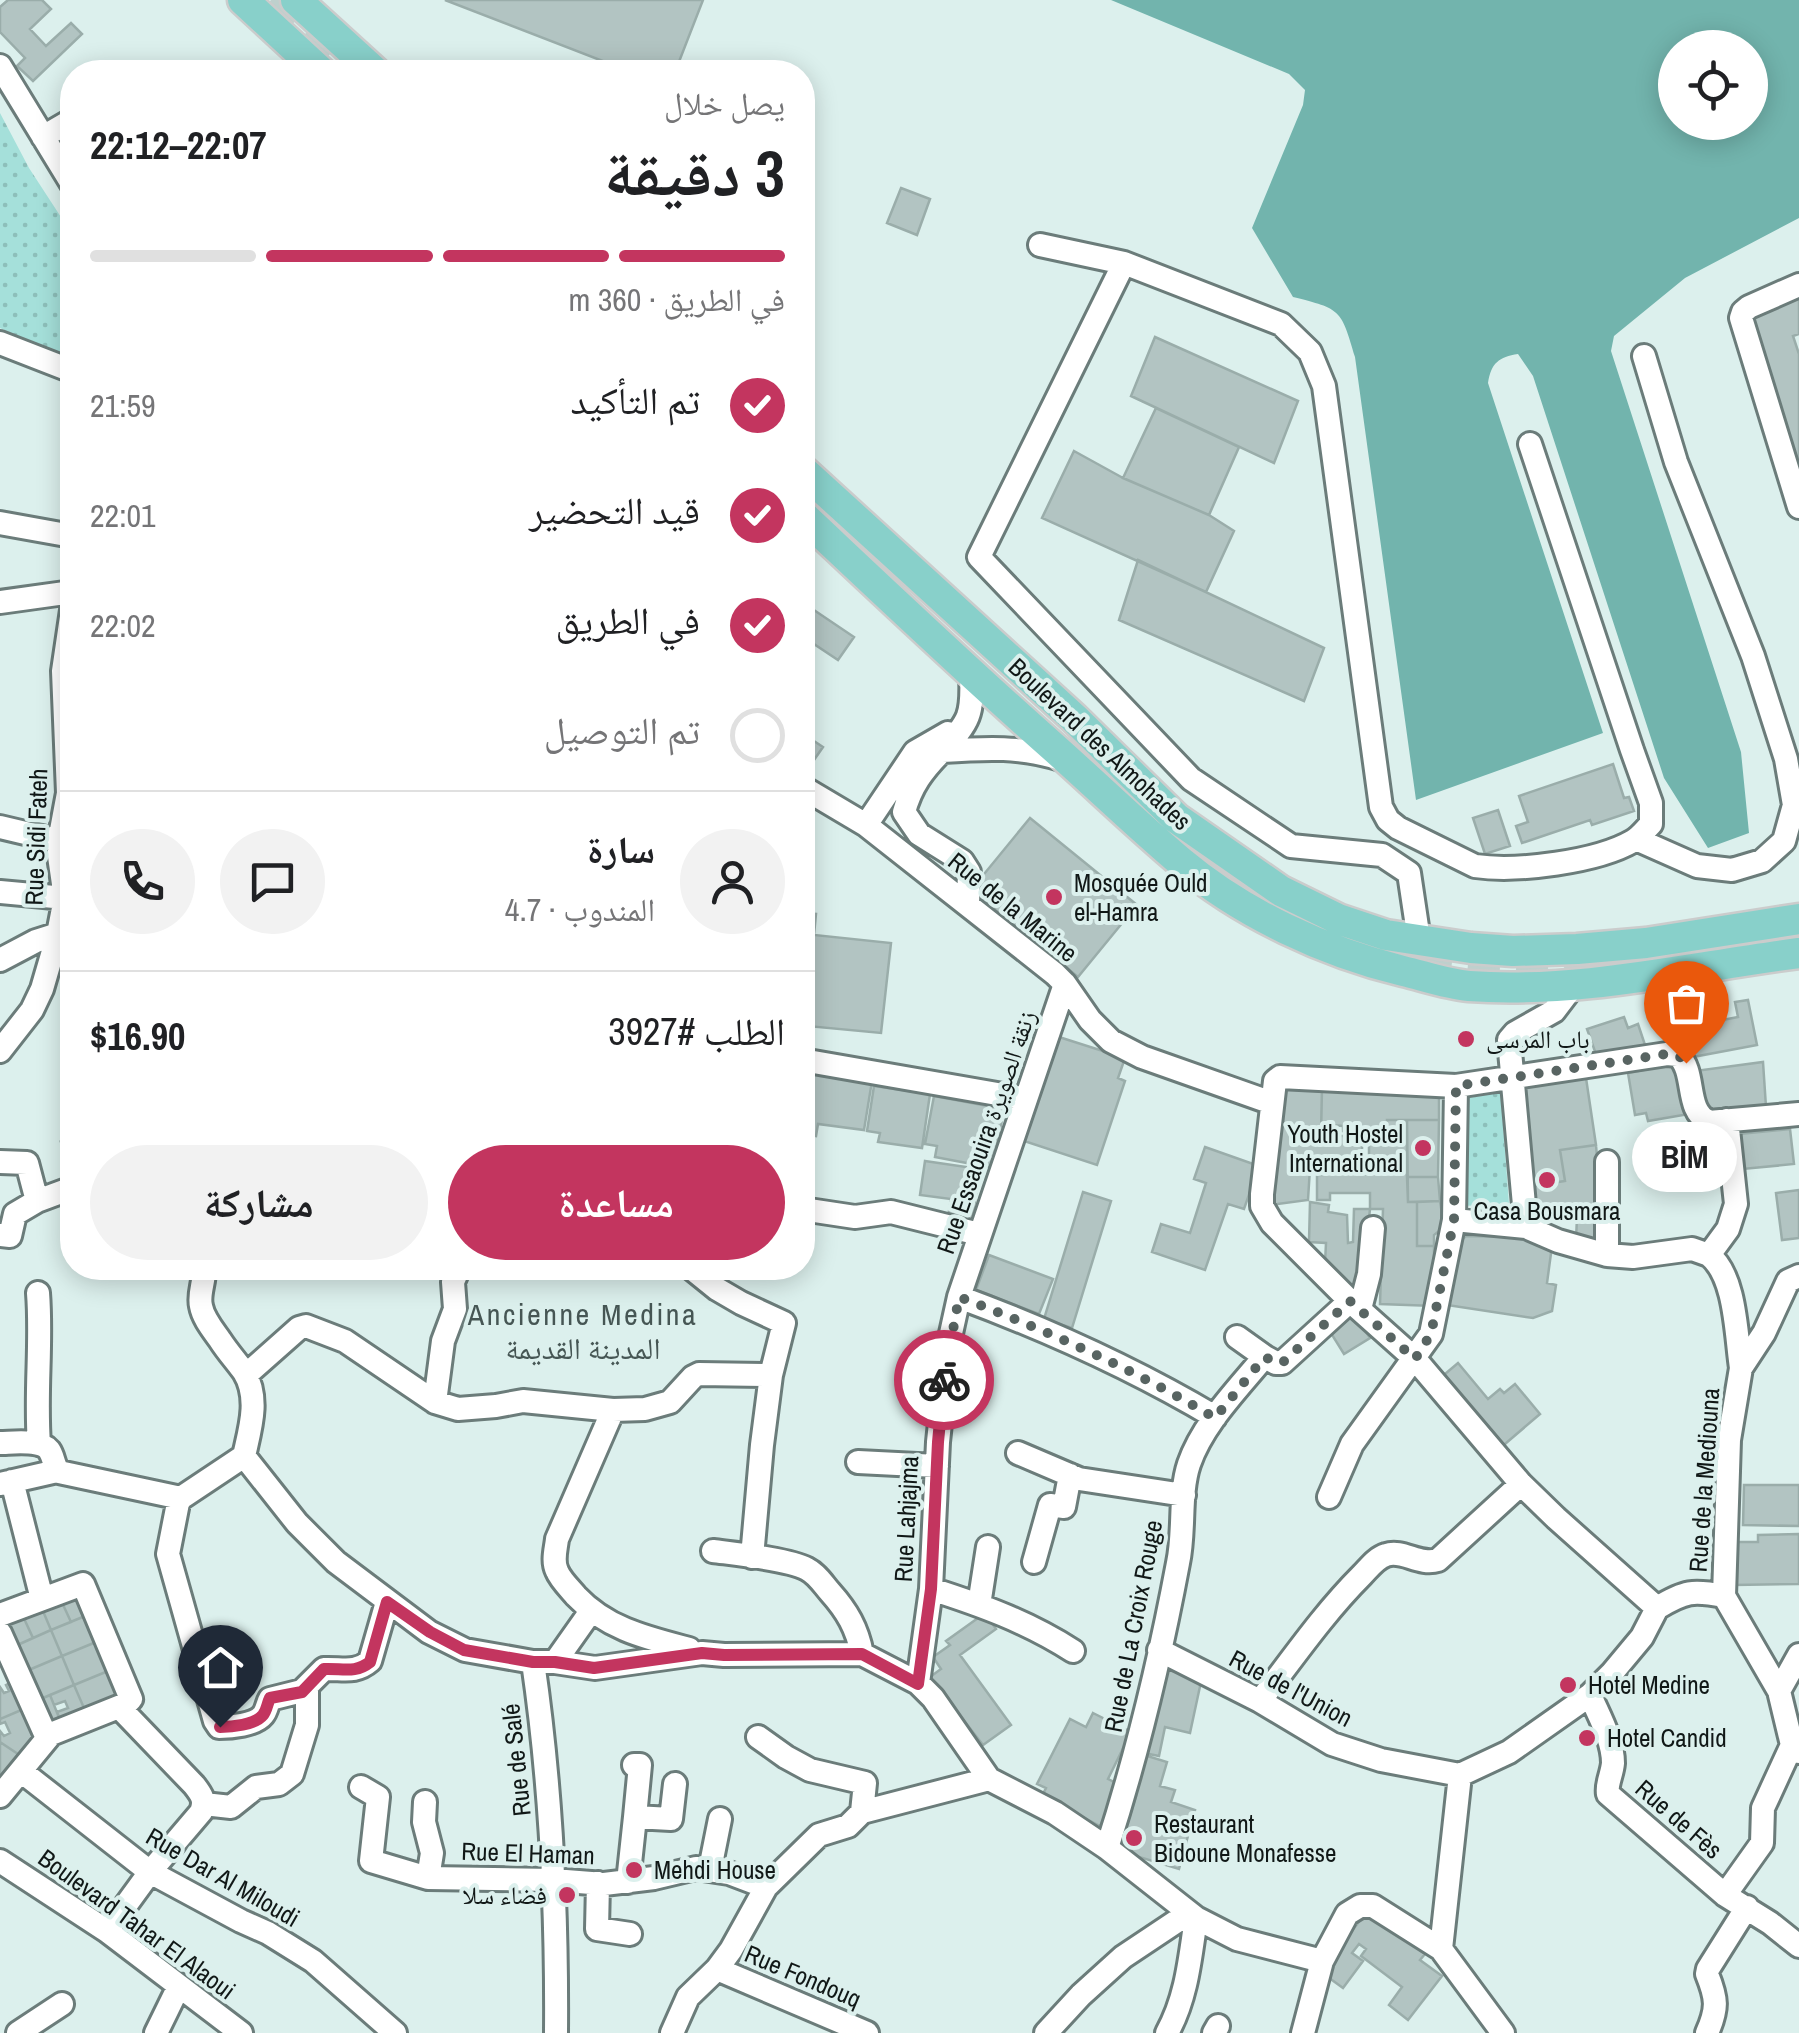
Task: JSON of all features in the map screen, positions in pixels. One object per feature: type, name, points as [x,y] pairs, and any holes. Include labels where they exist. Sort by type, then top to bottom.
[{"type":"main road","points":[[296,0],[362,60]]},
{"type":"main road","points":[[250,3],[308,60]]},
{"type":"main road","name":"Boulevard des Almohades","points":[[815,482],[1074,718],[1176,818],[1281,892],[1338,919],[1386,934],[1514,951],[1646,943],[1799,919]]},
{"type":"main road","name":"Boulevard des Almohades","points":[[815,527],[1183,864],[1224,894],[1324,947],[1362,961],[1466,986],[1573,986],[1799,953]]},
{"type":"main road","points":[[1406,972],[1419,940]]},
{"type":"street","points":[[0,66],[60,165]]},
{"type":"street","points":[[43,138],[60,127]]},
{"type":"street","points":[[1040,244],[1124,263],[1281,324],[1310,352],[1324,386],[1382,807],[1388,820],[1409,834],[1487,868],[1548,865],[1609,852],[1636,839],[1651,824],[1651,802],[1530,444]]},
{"type":"street","points":[[1124,263],[979,557],[1191,779],[1291,846],[1382,854],[1410,873]]},
{"type":"street","points":[[1799,286],[1749,307],[1741,318],[1799,506]]},
{"type":"street","points":[[0,343],[60,366]]},
{"type":"street","points":[[1636,839],[1697,866],[1732,870],[1762,861],[1784,841],[1794,805],[1792,758],[1676,462],[1644,356]]},
{"type":"street","points":[[0,523],[60,534]]},
{"type":"street","points":[[0,602],[60,594]]},
{"type":"street","points":[[968,906],[968,872],[962,861],[919,834],[904,812],[922,771],[970,716],[982,684]]},
{"type":"street","points":[[866,825],[916,752],[970,716]]},
{"type":"street","points":[[942,751],[1036,751],[1070,762]]},
{"type":"street","name":"Rue de la Marine","points":[[815,795],[866,825],[1065,984],[1090,1020],[1112,1042],[1142,1057],[1272,1103]]},
{"type":"street","points":[[0,827],[59,841]]},
{"type":"street","points":[[1409,834],[1419,940]]},
{"type":"street","name":"Rue Sidi Fateh","points":[[60,836],[60,850]]},
{"type":"street","points":[[0,892],[60,898]]},
{"type":"street","name":"Rue Sidi Fateh","points":[[0,1050],[32,1010],[42,989],[60,924]]},
{"type":"street","points":[[0,960],[58,934]]},
{"type":"street","name":"Rue Essaouira زنقة الصويرة","points":[[959,1297],[1065,984]]},
{"type":"street","points":[[1526,1227],[1508,1046],[1510,1037],[1554,1011],[1573,986]]},
{"type":"street","points":[[1657,1608],[1521,1484],[1415,1359],[1272,1222],[1262,1206],[1274,1082],[1278,1077],[1456,1086],[1667,1054],[1678,1055],[1686,1063],[1699,1117],[1709,1122],[1799,1114]]},
{"type":"street","points":[[815,1062],[1026,1099]]},
{"type":"street","points":[[1329,1497],[1352,1444],[1431,1334],[1454,1220],[1456,1086]]},
{"type":"street","points":[[1454,1220],[1526,1227],[1606,1255],[1633,1257],[1692,1248],[1708,1255],[1728,1229],[1736,1204],[1727,1120]]},
{"type":"street","points":[[0,1162],[28,1162],[37,1201]]},
{"type":"street","points":[[1606,1255],[1607,1162]]},
{"type":"street","points":[[0,1235],[10,1236],[15,1214],[60,1192]]},
{"type":"street","points":[[815,1211],[855,1217],[891,1212],[979,1234]]},
{"type":"street","points":[[1237,1337],[1265,1357],[1282,1363],[1355,1305],[1368,1274],[1374,1228]]},
{"type":"street","name":"Rue de la Mediouna","points":[[1708,1255],[1728,1279],[1741,1368],[1730,1440],[1724,1596]]},
{"type":"street","name":"Rue de la Mediouna","points":[[1741,1368],[1764,1333],[1788,1281],[1799,1276]]},
{"type":"street","points":[[205,1280],[202,1310],[246,1375],[253,1410],[244,1456],[181,1498],[168,1554],[217,1725],[223,1728],[254,1721],[264,1714],[270,1698],[298,1693],[324,1669],[352,1671],[370,1662],[387,1602]]},
{"type":"street","points":[[435,1402],[444,1341],[455,1308],[454,1280]]},
{"type":"street","points":[[708,1280],[741,1304],[784,1324],[771,1375],[752,1557]]},
{"type":"street","points":[[38,1293],[39,1444]]},
{"type":"street","points":[[959,1297],[1058,1336],[1153,1382],[1215,1418]]},
{"type":"street","name":"Rue Lahjajma","points":[[918,1684],[931,1589],[936,1466],[948,1347],[959,1297]]},
{"type":"street","points":[[246,1375],[306,1326],[345,1342],[435,1402],[458,1409],[523,1401],[612,1410],[644,1409],[670,1402],[699,1374],[771,1375]]},
{"type":"street","name":"Rue de La Croix Rouge","points":[[1106,1848],[1153,1683],[1184,1534],[1184,1494],[1190,1463],[1215,1418],[1265,1357]]},
{"type":"street","points":[[612,1410],[558,1540],[554,1559],[556,1571],[591,1612],[638,1636],[702,1653],[862,1654],[918,1684],[933,1698],[988,1779],[1054,1814],[1106,1848],[1192,1916],[1237,1939],[1322,1961]]},
{"type":"street","points":[[0,1444],[39,1444],[48,1450],[57,1471]]},
{"type":"street","points":[[1018,1452],[1070,1475],[1184,1494]]},
{"type":"street","points":[[244,1456],[297,1522],[336,1562],[430,1632],[464,1650],[594,1668],[702,1653]]},
{"type":"street","points":[[858,1462],[936,1466]]},
{"type":"street","points":[[42,1598],[6,1482],[57,1471],[181,1498]]},
{"type":"street","points":[[1034,1562],[1050,1505],[1064,1508],[1070,1475]]},
{"type":"street","points":[[1260,1701],[1345,1592],[1377,1560],[1396,1553],[1426,1562],[1438,1560],[1521,1484]]},
{"type":"street","points":[[979,1604],[988,1547]]},
{"type":"street","points":[[713,1551],[810,1571],[848,1614],[862,1654]]},
{"type":"street","points":[[0,1615],[78,1584],[84,1586],[131,1701],[47,1738],[0,1796]]},
{"type":"street","points":[[931,1589],[996,1610],[1073,1651]]},
{"type":"street","points":[[1441,1949],[1460,1774],[1524,1742],[1590,1694],[1642,1637],[1657,1608],[1695,1591],[1724,1596],[1779,1692],[1796,1749],[1763,1808],[1762,1843],[1724,1895]]},
{"type":"street","points":[[544,1662],[591,1612]]},
{"type":"street","points":[[0,1633],[47,1738]]},
{"type":"street","name":"Rue de l'Union","points":[[1159,1650],[1260,1701],[1332,1744],[1362,1755],[1460,1774]]},
{"type":"street","points":[[1779,1692],[1799,1655]]},
{"type":"street","name":"Rue de Salé","points":[[544,1662],[556,2033]]},
{"type":"street","points":[[119,1707],[199,1794],[226,1808],[256,1787],[279,1784],[292,1774],[307,1725],[307,1686]]},
{"type":"street","name":"Rue de Fès","points":[[1590,1694],[1612,1755],[1608,1794],[1724,1895],[1747,1907],[1799,1946]]},
{"type":"street","points":[[758,1737],[810,1770],[866,1784],[862,1812]]},
{"type":"street","points":[[628,1882],[640,1765],[634,1765]]},
{"type":"street","name":"Rue Dar Al Miloudi","points":[[21,1771],[150,1872],[268,1933],[313,1961],[395,2033]]},
{"type":"street","points":[[672,2033],[688,1997],[731,1950],[766,1888],[820,1835],[848,1826],[862,1812],[988,1779]]},
{"type":"street","points":[[635,1817],[670,1819],[674,1784]]},
{"type":"street","name":"Rue El Haman","points":[[361,1786],[378,1796],[371,1861],[428,1878],[628,1882],[710,1868],[766,1888]]},
{"type":"street","points":[[106,1931],[201,1812],[199,1794]]},
{"type":"street","points":[[426,1802],[424,1822],[432,1853],[428,1878]]},
{"type":"street","points":[[710,1868],[720,1818]]},
{"type":"street","name":"Boulevard Tahar El Alaoui","points":[[0,1861],[106,1931],[236,2031]]},
{"type":"street","points":[[598,1883],[598,1929],[630,1934]]},
{"type":"street","points":[[1303,2033],[1322,1961],[1347,1914],[1360,1906],[1373,1906],[1441,1949],[1497,2031]]},
{"type":"street","points":[[1707,2033],[1716,2001],[1708,1970],[1747,1907]]},
{"type":"street","points":[[1046,2033],[1123,1957],[1192,1916]]},
{"type":"street","points":[[1167,2033],[1184,1994],[1192,1916]]},
{"type":"street","name":"Rue Fondouq","points":[[717,1969],[868,2033]]},
{"type":"street","points":[[156,2033],[178,1986]]},
{"type":"street","points":[[18,2033],[62,2004]]},
{"type":"shaded area","points":[[1111,0],[1799,0],[1799,218],[1685,278],[1614,336],[1611,351],[1741,752],[1749,833],[1708,848],[1664,778],[1533,376],[1518,354],[1497,362],[1488,383],[1603,733],[1416,800],[1355,357],[1337,313],[1293,297],[1252,228],[1303,105],[1305,90],[1289,74]]},
{"type":"shaded area","points":[[0,113],[60,216],[60,356],[0,328]]},
{"type":"shaded area","points":[[1500,1084],[1509,1204],[1462,1206],[1464,1087]]},
{"type":"building","points":[[8,0],[42,0],[51,9],[30,29],[46,46],[71,23],[82,34],[33,81],[17,66],[25,58],[0,32],[0,7]]},
{"type":"building","points":[[445,0],[703,0],[680,60],[600,60]]},
{"type":"building","points":[[901,188],[930,199],[917,235],[887,223]]},
{"type":"building","points":[[1799,292],[1799,334],[1793,336],[1799,354],[1799,481],[1749,312]]},
{"type":"building","points":[[1155,337],[1298,401],[1274,463],[1131,396]]},
{"type":"building","points":[[1156,408],[1239,447],[1209,515],[1123,478]]},
{"type":"building","points":[[1074,451],[1123,478],[1209,515],[1234,531],[1206,592],[1042,518]]},
{"type":"building","points":[[1138,560],[1324,648],[1304,701],[1119,620]]},
{"type":"building","points":[[815,611],[854,637],[838,660],[815,645]]},
{"type":"building","points":[[815,742],[823,747],[815,759]]},
{"type":"building","points":[[1613,764],[1624,798],[1629,797],[1634,811],[1592,825],[1590,820],[1522,843],[1516,826],[1528,822],[1519,796]]},
{"type":"building","points":[[1498,810],[1510,846],[1485,854],[1473,818]]},
{"type":"building","name":"Mosquée Ould el-Hamra","points":[[1030,818],[1137,905],[1078,977],[971,890]]},
{"type":"building","points":[[815,935],[891,943],[881,1033],[815,1027]]},
{"type":"building","points":[[1748,1000],[1757,1045],[1693,1057],[1684,1013],[1709,1008],[1712,1022],[1738,1017],[1735,1002]]},
{"type":"building","points":[[1624,1017],[1628,1028],[1638,1024],[1645,1045],[1598,1060],[1587,1029]]},
{"type":"building","points":[[1059,1037],[1125,1058],[1118,1078],[1125,1081],[1097,1165],[1024,1141]]},
{"type":"building","points":[[1763,1062],[1766,1107],[1701,1114],[1695,1071]]},
{"type":"building","points":[[1679,1063],[1689,1114],[1648,1121],[1646,1113],[1635,1115],[1628,1073]]},
{"type":"building","points":[[815,1072],[872,1081],[864,1130],[818,1124],[816,1136]]},
{"type":"building","points":[[1586,1078],[1596,1145],[1560,1150],[1565,1181],[1534,1186],[1524,1087]]},
{"type":"building","points":[[1287,1084],[1322,1088],[1321,1136],[1362,1136],[1362,1170],[1310,1168],[1308,1200],[1270,1205],[1279,1089]]},
{"type":"building","points":[[874,1086],[930,1094],[922,1148],[878,1142],[880,1133],[867,1131]]},
{"type":"building","points":[[1322,1088],[1439,1094],[1439,1120],[1387,1120],[1387,1136],[1380,1136],[1380,1144],[1369,1144],[1367,1132],[1343,1131],[1343,1126],[1330,1125],[1330,1131],[1321,1132]]},
{"type":"building","points":[[934,1096],[1004,1109],[993,1168],[935,1157],[937,1146],[925,1144]]},
{"type":"building","points":[[1387,1120],[1407,1120],[1408,1202],[1417,1202],[1417,1246],[1434,1246],[1434,1306],[1380,1304],[1383,1209],[1370,1209],[1370,1193],[1330,1193],[1330,1200],[1317,1200],[1317,1175],[1369,1174],[1369,1144],[1380,1144],[1380,1136],[1387,1136]]},
{"type":"building","name":"Youth Hostel International","points":[[1407,1120],[1439,1120],[1438,1177],[1407,1177]]},
{"type":"building","points":[[1790,1129],[1794,1164],[1743,1169],[1739,1134]]},
{"type":"building","points":[[1596,1145],[1599,1244],[1576,1240],[1577,1217],[1534,1219],[1529,1186],[1565,1181],[1560,1150]]},
{"type":"building","points":[[1205,1147],[1259,1166],[1244,1209],[1228,1204],[1205,1270],[1152,1252],[1161,1224],[1190,1233],[1206,1183],[1194,1179]]},
{"type":"building","points":[[925,1161],[980,1169],[971,1227],[947,1223],[951,1199],[920,1195]]},
{"type":"building","points":[[1407,1177],[1438,1177],[1440,1201],[1408,1202]]},
{"type":"building","points":[[1799,1190],[1799,1238],[1782,1240],[1776,1193]]},
{"type":"building","points":[[1083,1192],[1111,1201],[1072,1328],[1044,1319]]},
{"type":"building","points":[[1440,1201],[1444,1227],[1434,1235],[1434,1246],[1417,1246],[1417,1202]]},
{"type":"building","points":[[1310,1202],[1329,1205],[1328,1212],[1347,1215],[1348,1243],[1353,1242],[1354,1209],[1370,1209],[1357,1297],[1325,1263],[1326,1243],[1309,1242]]},
{"type":"building","points":[[1466,1236],[1512,1237],[1552,1246],[1547,1283],[1556,1285],[1552,1311],[1533,1318],[1447,1305],[1457,1244]]},
{"type":"building","points":[[989,1255],[1053,1279],[1039,1314],[976,1290]]},
{"type":"building","points":[[1355,1314],[1370,1338],[1344,1354],[1329,1330]]},
{"type":"building","points":[[1458,1363],[1488,1399],[1515,1384],[1540,1414],[1498,1450],[1438,1380]]},
{"type":"building","points":[[1744,1485],[1799,1485],[1799,1526],[1743,1525]]},
{"type":"building","points":[[1799,1534],[1799,1584],[1734,1585],[1733,1542],[1758,1542],[1758,1535]]},
{"type":"building","points":[[81,1593],[90,1614],[71,1622],[59,1596]]},
{"type":"building","points":[[59,1596],[71,1622],[51,1630],[40,1604]]},
{"type":"building","points":[[40,1604],[51,1630],[33,1638],[21,1612]]},
{"type":"building","points":[[21,1612],[33,1638],[13,1647],[1,1620]]},
{"type":"building","points":[[985,1613],[996,1629],[960,1655],[1011,1725],[983,1745],[930,1677],[941,1669],[933,1657],[950,1645],[946,1641]]},
{"type":"building","points":[[90,1614],[101,1640],[62,1656],[51,1630]]},
{"type":"building","points":[[51,1630],[62,1656],[24,1672],[13,1647]]},
{"type":"building","points":[[101,1640],[113,1669],[74,1685],[62,1656]]},
{"type":"building","points":[[62,1656],[74,1685],[36,1701],[24,1672]]},
{"type":"building","points":[[113,1669],[125,1700],[87,1715],[74,1685]]},
{"type":"building","points":[[1162,1669],[1202,1677],[1190,1733],[1165,1727],[1159,1756],[1144,1753]]},
{"type":"building","points":[[14,1681],[26,1708],[0,1719],[0,1687],[4,1693],[9,1691],[6,1685]]},
{"type":"building","points":[[74,1685],[87,1715],[62,1725],[57,1712],[68,1708],[65,1701],[54,1705],[50,1695]]},
{"type":"building","points":[[50,1695],[62,1725],[46,1726],[36,1701]]},
{"type":"building","points":[[26,1708],[39,1738],[24,1758],[0,1742],[0,1731],[4,1736],[10,1733],[0,1719]]},
{"type":"building","points":[[1093,1713],[1131,1732],[1108,1779],[1120,1785],[1100,1826],[1042,1796],[1046,1788],[1037,1784],[1070,1719],[1086,1727]]},
{"type":"building","points":[[0,1742],[24,1758],[6,1781],[0,1777]]},
{"type":"building","points":[[1141,1754],[1167,1762],[1160,1786],[1175,1790],[1171,1802],[1195,1810],[1179,1869],[1119,1851],[1136,1796],[1129,1794]]},
{"type":"building","points":[[1367,1911],[1425,1954],[1420,1960],[1442,1976],[1408,2020],[1389,2005],[1402,1987],[1361,1956],[1366,1949],[1359,1944],[1352,1953],[1363,1961],[1343,1988],[1321,1972]]},
{"type":"tunnel","points":[[271,0],[341,60]]},
{"type":"tunnel","points":[[1374,944],[1452,960],[1527,966],[1682,957]]},
{"type":"way so far","points":[[944,1380],[959,1297],[1058,1336],[1176,1394],[1215,1418],[1265,1357],[1282,1363],[1350,1301],[1415,1359],[1431,1334],[1454,1220],[1456,1086],[1667,1054],[1678,1055],[1686,1063]]},
{"type":"place","name":"Mosquée Ould el-Hamra","points":[[1054,897]]},
{"type":"place","name":"باب المرسى","points":[[1466,1039]]},
{"type":"place","name":"BİM","points":[[1686,1063]]},
{"type":"place","name":"Youth Hostel International","points":[[1423,1148]]},
{"type":"place","name":"Casa Bousmara","points":[[1547,1180]]},
{"type":"place","name":"Hotel Medine","points":[[1568,1685]]},
{"type":"place","name":"Hotel Candid","points":[[1587,1738]]},
{"type":"place","name":"Restaurant Bidoune Monafesse","points":[[1134,1838]]},
{"type":"place","name":"Mehdi House","points":[[634,1870]]},
{"type":"place","name":"فضاء سلا","points":[[567,1895]]},
{"type":"district","name":"Ancienne Medina المدينة القديمة","points":[[583,1332]]},
{"type":"route","points":[[220,1727],[254,1721],[264,1714],[270,1698],[302,1692],[324,1669],[352,1671],[366,1666],[387,1602],[464,1650],[533,1662],[594,1668],[702,1653],[862,1654],[918,1684],[931,1589],[944,1380]]}]
